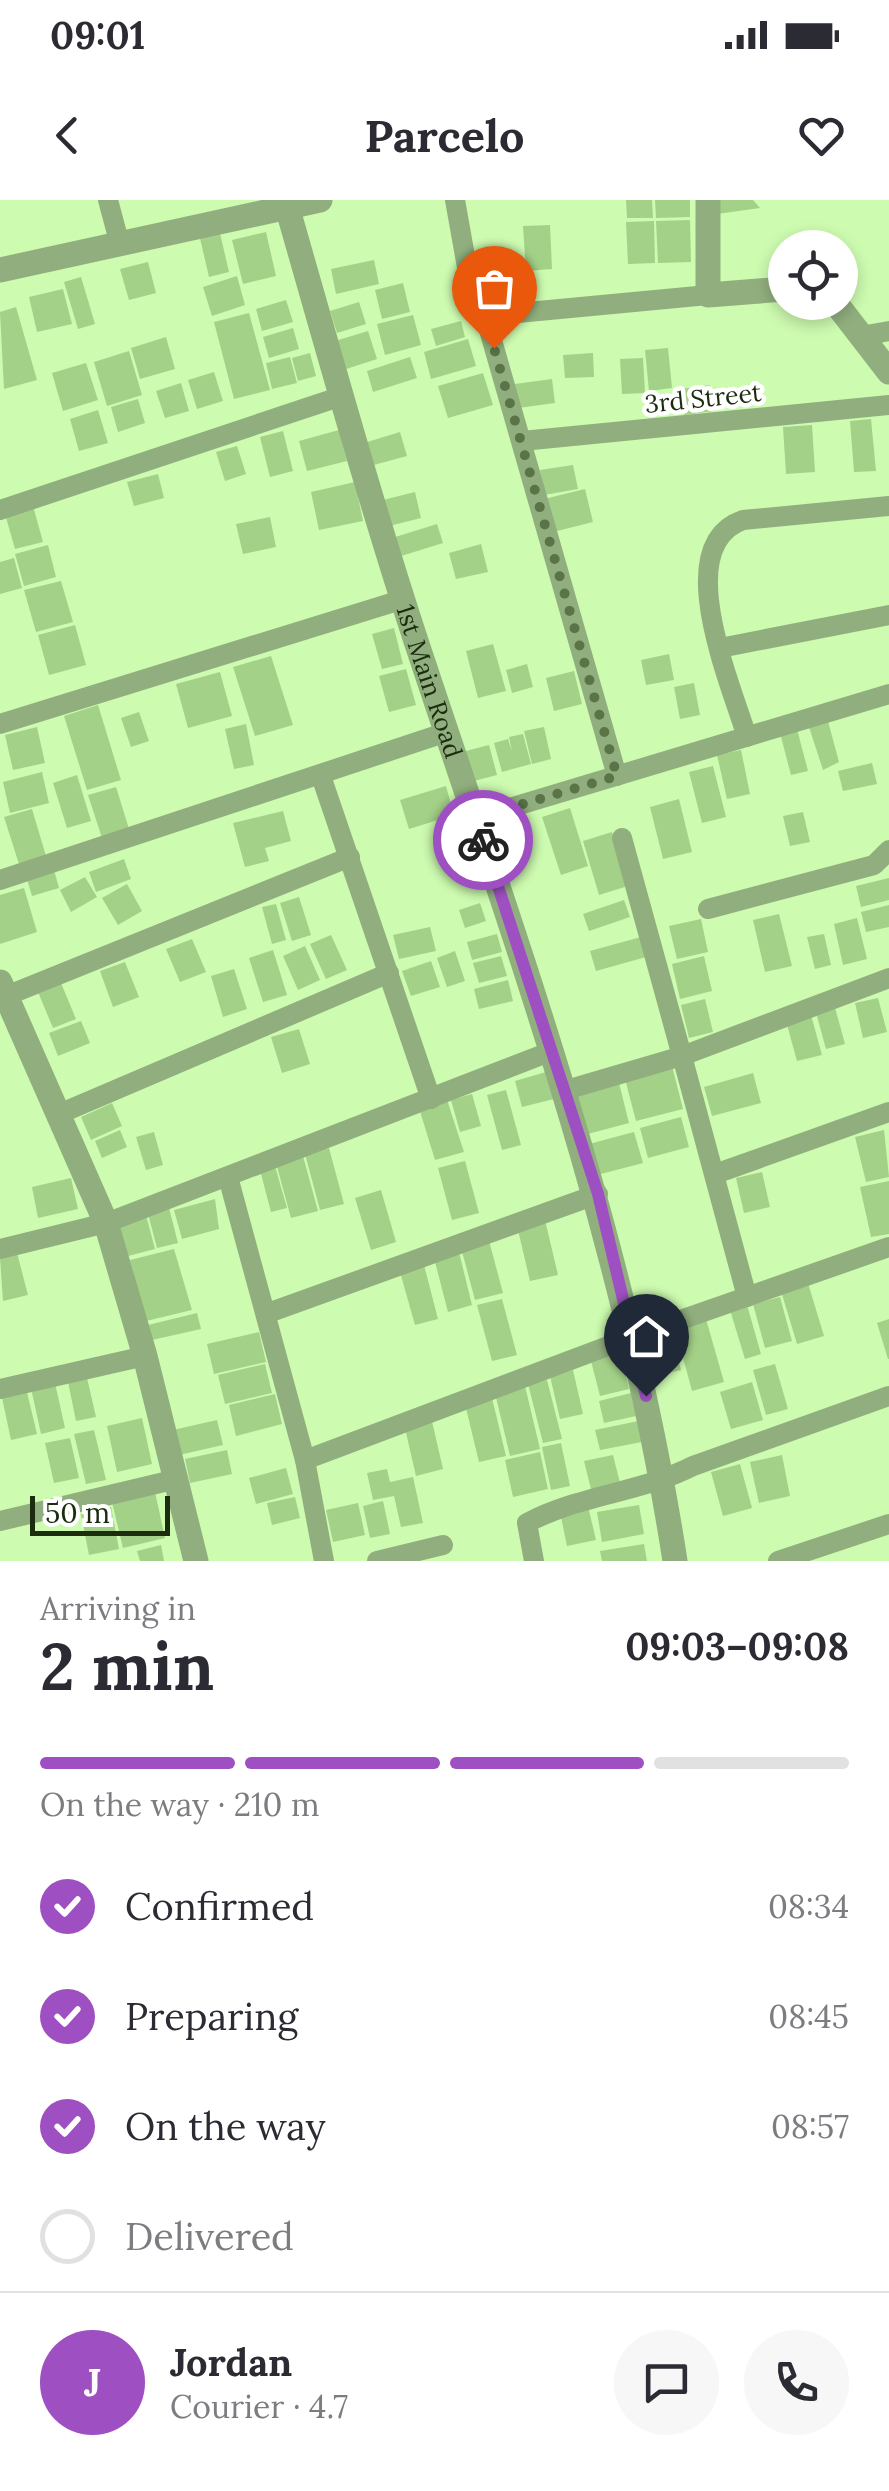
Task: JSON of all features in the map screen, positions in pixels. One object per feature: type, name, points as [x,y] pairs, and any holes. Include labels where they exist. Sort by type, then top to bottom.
[{"type":"street","points":[[108,200],[120,245]]},
{"type":"street","points":[[0,270],[320,200]]},
{"type":"street","points":[[455,200],[468,273],[522,442],[617,776]]},
{"type":"street","points":[[708,200],[708,295]]},
{"type":"street","name":"1st Main Road","points":[[288,210],[404,599],[598,1194],[663,1482],[675,1561]]},
{"type":"street","points":[[484,316],[768,290]]},
{"type":"street","points":[[849,320],[889,372]]},
{"type":"street","points":[[861,336],[889,332]]},
{"type":"street","points":[[0,510],[342,396]]},
{"type":"street","name":"3rd Street","points":[[522,442],[889,405]]},
{"type":"street","points":[[747,738],[720,648],[706,576],[710,546],[724,526],[744,520],[889,506]]},
{"type":"street","points":[[0,724],[404,599]]},
{"type":"street","points":[[720,648],[889,615]]},
{"type":"street","points":[[476,818],[889,694]]},
{"type":"street","points":[[0,880],[447,732]]},
{"type":"street","points":[[322,776],[431,1099]]},
{"type":"street","points":[[622,838],[747,1297]]},
{"type":"street","points":[[708,909],[874,865],[889,850]]},
{"type":"street","points":[[196,1561],[145,1356],[106,1223],[3,989],[350,857]]},
{"type":"street","points":[[58,1114],[390,973]]},
{"type":"street","points":[[566,1090],[682,1056],[889,978]]},
{"type":"street","points":[[0,1249],[106,1223],[552,1051]]},
{"type":"street","points":[[715,1174],[889,1112]]},
{"type":"street","points":[[228,1177],[305,1460],[324,1561]]},
{"type":"street","points":[[268,1313],[598,1194]]},
{"type":"street","points":[[305,1460],[632,1337],[889,1247]]},
{"type":"street","points":[[0,1389],[145,1356]]},
{"type":"street","points":[[534,1561],[527,1524],[567,1505],[663,1482],[889,1396]]},
{"type":"street","points":[[0,1520],[177,1479]]},
{"type":"street","points":[[778,1561],[889,1524]]},
{"type":"street","points":[[378,1561],[443,1545]]},
{"type":"building","points":[[626,200],[652,200],[653,218],[627,218]]},
{"type":"building","points":[[655,200],[690,200],[690,217],[656,218]]},
{"type":"building","points":[[716,200],[753,200],[760,208],[717,214]]},
{"type":"building","points":[[690,220],[691,262],[658,263],[656,221]]},
{"type":"building","points":[[654,221],[655,263],[628,264],[626,222]]},
{"type":"building","points":[[550,225],[552,269],[526,271],[523,226]]},
{"type":"building","points":[[219,229],[229,272],[209,277],[199,234]]},
{"type":"building","points":[[266,232],[276,276],[243,284],[232,240]]},
{"type":"building","points":[[374,260],[379,284],[336,294],[331,269]]},
{"type":"building","points":[[148,262],[156,293],[129,300],[120,269]]},
{"type":"building","points":[[237,276],[245,305],[212,316],[203,287]]},
{"type":"building","points":[[81,277],[95,324],[78,329],[64,282]]},
{"type":"building","points":[[403,283],[410,312],[382,319],[375,290]]},
{"type":"building","points":[[63,289],[72,324],[37,332],[29,297]]},
{"type":"building","points":[[286,300],[293,322],[262,331],[256,309]]},
{"type":"building","points":[[359,302],[366,324],[337,333],[330,311]]},
{"type":"building","points":[[16,307],[37,380],[4,389],[0,312]]},
{"type":"building","points":[[249,313],[270,390],[234,399],[214,322]]},
{"type":"building","points":[[413,315],[421,345],[385,355],[377,324]]},
{"type":"building","points":[[461,321],[465,337],[436,346],[431,329]]},
{"type":"building","points":[[293,328],[299,349],[269,358],[263,337]]},
{"type":"building","points":[[368,331],[377,359],[343,370],[335,341]]},
{"type":"building","points":[[166,337],[175,369],[140,379],[131,348]]},
{"type":"building","points":[[468,339],[476,366],[431,379],[424,352]]},
{"type":"building","points":[[668,348],[672,388],[649,391],[645,350]]},
{"type":"building","points":[[129,351],[142,395],[107,406],[94,362]]},
{"type":"building","points":[[310,353],[316,376],[298,381],[292,358]]},
{"type":"building","points":[[593,353],[594,377],[565,378],[563,355]]},
{"type":"building","points":[[290,357],[297,383],[272,389],[266,363]]},
{"type":"building","points":[[410,357],[417,378],[373,392],[367,371]]},
{"type":"building","points":[[643,358],[645,393],[622,394],[620,359]]},
{"type":"building","points":[[86,363],[98,400],[63,411],[52,373]]},
{"type":"building","points":[[214,372],[223,401],[197,409],[188,380]]},
{"type":"building","points":[[483,373],[493,405],[448,418],[438,386]]},
{"type":"building","points":[[552,379],[555,403],[518,408],[515,384]]},
{"type":"building","points":[[181,383],[189,411],[165,418],[156,391]]},
{"type":"building","points":[[710,385],[714,411],[684,415],[681,389]]},
{"type":"building","points":[[138,399],[145,423],[118,432],[111,407]]},
{"type":"building","points":[[98,410],[108,443],[79,451],[70,419]]},
{"type":"building","points":[[871,419],[876,471],[854,472],[850,421]]},
{"type":"building","points":[[812,425],[815,472],[786,474],[783,427]]},
{"type":"building","points":[[339,430],[347,461],[307,471],[299,441]]},
{"type":"building","points":[[283,431],[293,471],[270,477],[260,437]]},
{"type":"building","points":[[400,432],[407,456],[370,466],[364,443]]},
{"type":"building","points":[[237,446],[246,474],[225,481],[216,452]]},
{"type":"building","points":[[573,465],[578,489],[544,495],[540,470]]},
{"type":"building","points":[[158,474],[164,498],[134,506],[127,482]]},
{"type":"building","points":[[355,482],[363,521],[319,530],[311,492]]},
{"type":"building","points":[[585,489],[593,522],[553,532],[544,499]]},
{"type":"building","points":[[415,492],[421,518],[389,526],[383,500]]},
{"type":"building","points":[[33,506],[43,542],[15,549],[5,514]]},
{"type":"building","points":[[270,517],[276,547],[243,554],[236,524]]},
{"type":"building","points":[[437,524],[443,543],[398,557],[392,538]]},
{"type":"building","points":[[481,544],[488,572],[456,579],[449,553]]},
{"type":"building","points":[[48,545],[56,577],[24,586],[15,554]]},
{"type":"building","points":[[14,558],[22,588],[0,594],[0,562]]},
{"type":"building","points":[[61,581],[73,622],[36,632],[24,590]]},
{"type":"building","points":[[75,625],[86,665],[49,675],[38,635]]},
{"type":"building","points":[[394,628],[403,664],[382,669],[372,634]]},
{"type":"building","points":[[493,644],[506,691],[478,698],[466,651]]},
{"type":"building","points":[[669,654],[674,680],[646,685],[641,660]]},
{"type":"building","points":[[271,656],[293,725],[255,736],[233,667]]},
{"type":"building","points":[[527,664],[533,687],[512,693],[506,670]]},
{"type":"building","points":[[406,669],[416,705],[389,712],[379,676]]},
{"type":"building","points":[[574,671],[582,704],[554,711],[546,678]]},
{"type":"building","points":[[220,672],[232,716],[188,728],[176,684]]},
{"type":"building","points":[[694,683],[700,715],[680,719],[674,687]]},
{"type":"building","points":[[98,705],[121,780],[87,790],[64,716]]},
{"type":"building","points":[[139,712],[149,741],[131,747],[121,718]]},
{"type":"building","points":[[828,721],[839,762],[823,770],[809,727]]},
{"type":"building","points":[[246,724],[254,765],[234,769],[225,729]]},
{"type":"building","points":[[37,727],[45,763],[13,770],[5,735]]},
{"type":"building","points":[[544,727],[551,759],[532,764],[524,731]]},
{"type":"building","points":[[797,729],[808,771],[791,775],[780,733]]},
{"type":"building","points":[[523,734],[531,764],[502,772],[494,743],[508,739],[512,751],[509,737]]},
{"type":"building","points":[[489,745],[497,775],[470,782],[462,752]]},
{"type":"building","points":[[741,750],[750,794],[727,799],[717,755]]},
{"type":"building","points":[[872,763],[877,784],[843,791],[838,771]]},
{"type":"building","points":[[713,766],[726,817],[702,823],[689,772]]},
{"type":"building","points":[[42,772],[49,803],[10,813],[3,782]]},
{"type":"building","points":[[77,775],[91,821],[67,828],[53,783]]},
{"type":"building","points":[[446,786],[454,815],[409,829],[400,800]]},
{"type":"building","points":[[116,787],[130,832],[103,841],[88,795]]},
{"type":"building","points":[[679,799],[692,852],[663,859],[650,807]]},
{"type":"building","points":[[570,808],[588,866],[561,875],[542,817]]},
{"type":"building","points":[[32,809],[46,856],[19,864],[4,817]]},
{"type":"building","points":[[283,811],[291,841],[265,848],[269,861],[245,867],[233,823]]},
{"type":"building","points":[[803,812],[810,842],[790,846],[783,816]]},
{"type":"building","points":[[612,832],[628,886],[599,895],[583,841]]},
{"type":"building","points":[[124,859],[131,879],[96,892],[89,872]]},
{"type":"building","points":[[54,870],[59,888],[32,896],[27,879]]},
{"type":"building","points":[[85,877],[97,897],[71,912],[60,890]]},
{"type":"building","points":[[889,878],[889,900],[861,907],[856,886]]},
{"type":"building","points":[[127,884],[142,911],[118,925],[102,898]]},
{"type":"building","points":[[24,888],[37,932],[0,944],[0,895]]},
{"type":"building","points":[[299,897],[311,935],[292,941],[280,903]]},
{"type":"building","points":[[624,900],[630,917],[589,931],[583,914]]},
{"type":"building","points":[[480,903],[486,921],[465,928],[459,910]]},
{"type":"building","points":[[276,904],[286,940],[272,944],[262,907]]},
{"type":"building","points":[[889,905],[889,927],[866,932],[861,912]]},
{"type":"building","points":[[779,914],[792,966],[765,972],[753,920]]},
{"type":"building","points":[[857,918],[867,959],[843,965],[834,924]]},
{"type":"building","points":[[701,919],[708,952],[677,959],[669,926]]},
{"type":"building","points":[[430,927],[436,951],[399,959],[393,935]]},
{"type":"building","points":[[497,934],[502,952],[472,960],[467,942]]},
{"type":"building","points":[[824,934],[831,965],[815,969],[807,937]]},
{"type":"building","points":[[331,935],[347,970],[326,979],[310,944]]},
{"type":"building","points":[[641,937],[646,957],[596,971],[590,951]]},
{"type":"building","points":[[192,939],[206,972],[180,982],[166,949]]},
{"type":"building","points":[[305,946],[320,980],[298,990],[283,956]]},
{"type":"building","points":[[273,950],[287,995],[263,1002],[249,958]]},
{"type":"building","points":[[455,951],[465,981],[447,987],[437,958]]},
{"type":"building","points":[[501,956],[507,976],[479,983],[473,963]]},
{"type":"building","points":[[704,956],[712,991],[680,999],[672,964]]},
{"type":"building","points":[[431,961],[440,987],[411,996],[402,971]]},
{"type":"building","points":[[125,962],[139,997],[113,1007],[100,971]]},
{"type":"building","points":[[234,969],[247,1009],[223,1017],[211,976]]},
{"type":"building","points":[[508,980],[513,1001],[479,1009],[474,989]]},
{"type":"building","points":[[61,983],[76,1019],[53,1028],[38,992]]},
{"type":"building","points":[[878,998],[887,1032],[863,1038],[855,1003]]},
{"type":"building","points":[[705,999],[713,1032],[689,1038],[681,1005]]},
{"type":"building","points":[[834,1004],[845,1044],[826,1049],[815,1009]]},
{"type":"building","points":[[811,1015],[822,1055],[797,1061],[786,1021]]},
{"type":"building","points":[[81,1021],[90,1043],[58,1056],[49,1033]]},
{"type":"building","points":[[299,1029],[310,1064],[282,1073],[271,1037]]},
{"type":"building","points":[[671,1062],[683,1109],[636,1121],[624,1075]]},
{"type":"building","points":[[546,1072],[554,1099],[522,1107],[515,1081]]},
{"type":"building","points":[[753,1073],[761,1103],[712,1116],[704,1087]]},
{"type":"building","points":[[619,1083],[629,1123],[584,1135],[574,1095]]},
{"type":"building","points":[[506,1090],[521,1145],[502,1150],[487,1095]]},
{"type":"building","points":[[472,1094],[481,1126],[460,1132],[451,1100]]},
{"type":"building","points":[[447,1100],[464,1152],[435,1160],[419,1108]]},
{"type":"building","points":[[112,1103],[122,1126],[91,1140],[81,1117]]},
{"type":"building","points":[[681,1117],[689,1147],[648,1158],[640,1128]]},
{"type":"building","points":[[120,1130],[127,1147],[102,1158],[95,1141]]},
{"type":"building","points":[[884,1130],[889,1177],[866,1182],[855,1137]]},
{"type":"building","points":[[154,1132],[163,1165],[146,1170],[136,1137]]},
{"type":"building","points":[[634,1132],[643,1163],[597,1175],[589,1144]]},
{"type":"building","points":[[329,1148],[344,1204],[320,1210],[305,1154]]},
{"type":"building","points":[[303,1156],[318,1211],[291,1218],[276,1163]]},
{"type":"building","points":[[465,1161],[479,1213],[452,1220],[438,1168]]},
{"type":"building","points":[[275,1166],[287,1208],[271,1212],[260,1170]]},
{"type":"building","points":[[762,1172],[770,1207],[744,1213],[736,1178]]},
{"type":"building","points":[[71,1178],[78,1209],[38,1218],[32,1187]]},
{"type":"building","points":[[889,1181],[889,1234],[871,1237],[860,1187]]},
{"type":"building","points":[[381,1190],[396,1242],[371,1250],[355,1198]]},
{"type":"building","points":[[215,1199],[219,1229],[182,1239],[174,1210]]},
{"type":"building","points":[[168,1204],[178,1243],[157,1248],[147,1210]]},
{"type":"building","points":[[146,1215],[155,1249],[128,1256],[115,1223]]},
{"type":"building","points":[[545,1220],[558,1275],[530,1281],[517,1226]]},
{"type":"building","points":[[488,1237],[503,1293],[475,1300],[460,1244]]},
{"type":"building","points":[[174,1249],[192,1310],[146,1321],[130,1260]]},
{"type":"building","points":[[459,1252],[472,1305],[448,1312],[434,1258]]},
{"type":"building","points":[[17,1253],[28,1295],[3,1301],[0,1258]]},
{"type":"building","points":[[424,1265],[438,1319],[415,1325],[400,1272]]},
{"type":"building","points":[[808,1283],[824,1336],[797,1344],[781,1291]]},
{"type":"building","points":[[780,1297],[792,1341],[765,1348],[753,1304]]},
{"type":"building","points":[[502,1299],[517,1355],[492,1361],[477,1305]]},
{"type":"building","points":[[747,1305],[761,1354],[745,1359],[730,1310]]},
{"type":"building","points":[[197,1313],[201,1329],[152,1340],[148,1325]]},
{"type":"building","points":[[706,1319],[724,1382],[692,1391],[675,1328]]},
{"type":"building","points":[[889,1319],[889,1359],[888,1359],[877,1323]]},
{"type":"building","points":[[259,1332],[266,1362],[214,1374],[207,1344]]},
{"type":"building","points":[[672,1335],[681,1370],[649,1378],[639,1344]]},
{"type":"building","points":[[620,1350],[629,1389],[600,1396],[590,1357]]},
{"type":"building","points":[[265,1364],[272,1393],[225,1404],[218,1375]]},
{"type":"building","points":[[775,1364],[788,1409],[766,1415],[753,1370]]},
{"type":"building","points":[[573,1370],[583,1414],[560,1419],[550,1376]]},
{"type":"building","points":[[87,1378],[96,1417],[76,1421],[68,1382]]},
{"type":"building","points":[[547,1380],[562,1439],[543,1443],[528,1384]]},
{"type":"building","points":[[752,1382],[763,1420],[731,1429],[720,1392]]},
{"type":"building","points":[[55,1383],[65,1428],[41,1434],[31,1388]]},
{"type":"building","points":[[525,1386],[540,1449],[510,1456],[495,1393]]},
{"type":"building","points":[[26,1388],[37,1434],[11,1440],[1,1393]]},
{"type":"building","points":[[631,1393],[636,1416],[604,1423],[599,1401]]},
{"type":"building","points":[[275,1394],[282,1424],[236,1436],[229,1405]]},
{"type":"building","points":[[492,1398],[506,1456],[479,1462],[465,1404]]},
{"type":"building","points":[[431,1417],[443,1469],[416,1476],[404,1424]]},
{"type":"building","points":[[142,1418],[152,1464],[117,1472],[107,1426]]},
{"type":"building","points":[[217,1420],[223,1445],[179,1455],[173,1430]]},
{"type":"building","points":[[643,1420],[647,1441],[600,1450],[595,1430]]},
{"type":"building","points":[[94,1430],[106,1480],[86,1484],[74,1434]]},
{"type":"building","points":[[70,1438],[79,1478],[54,1483],[45,1443]]},
{"type":"building","points":[[561,1443],[570,1486],[551,1490],[542,1447]]},
{"type":"building","points":[[227,1450],[232,1474],[190,1483],[185,1459]]},
{"type":"building","points":[[540,1452],[548,1489],[513,1497],[505,1460]]},
{"type":"building","points":[[613,1455],[620,1483],[591,1489],[584,1461]]},
{"type":"building","points":[[782,1455],[790,1496],[759,1503],[750,1462]]},
{"type":"building","points":[[740,1464],[752,1508],[723,1516],[711,1472]]},
{"type":"building","points":[[286,1468],[293,1494],[256,1504],[249,1478]]},
{"type":"building","points":[[387,1469],[390,1482],[413,1477],[423,1523],[401,1527],[394,1496],[373,1500],[367,1473]]},
{"type":"building","points":[[155,1492],[165,1538],[123,1548],[112,1502]]},
{"type":"building","points":[[295,1497],[300,1518],[272,1525],[267,1503]]},
{"type":"building","points":[[383,1501],[390,1534],[370,1538],[363,1506]]},
{"type":"building","points":[[358,1503],[365,1535],[333,1542],[326,1510]]},
{"type":"building","points":[[639,1505],[644,1534],[602,1542],[597,1512]]},
{"type":"building","points":[[588,1506],[596,1540],[567,1546],[560,1512]]},
{"type":"building","points":[[111,1507],[119,1549],[89,1555],[81,1514]]},
{"type":"building","points":[[644,1544],[647,1561],[602,1561],[600,1551]]},
{"type":"building","points":[[161,1545],[164,1561],[140,1561],[137,1551]]},
{"type":"way so far","points":[[483,840],[476,818],[617,776],[494,348]]},
{"type":"route","points":[[483,840],[598,1194],[646,1396]]}]
